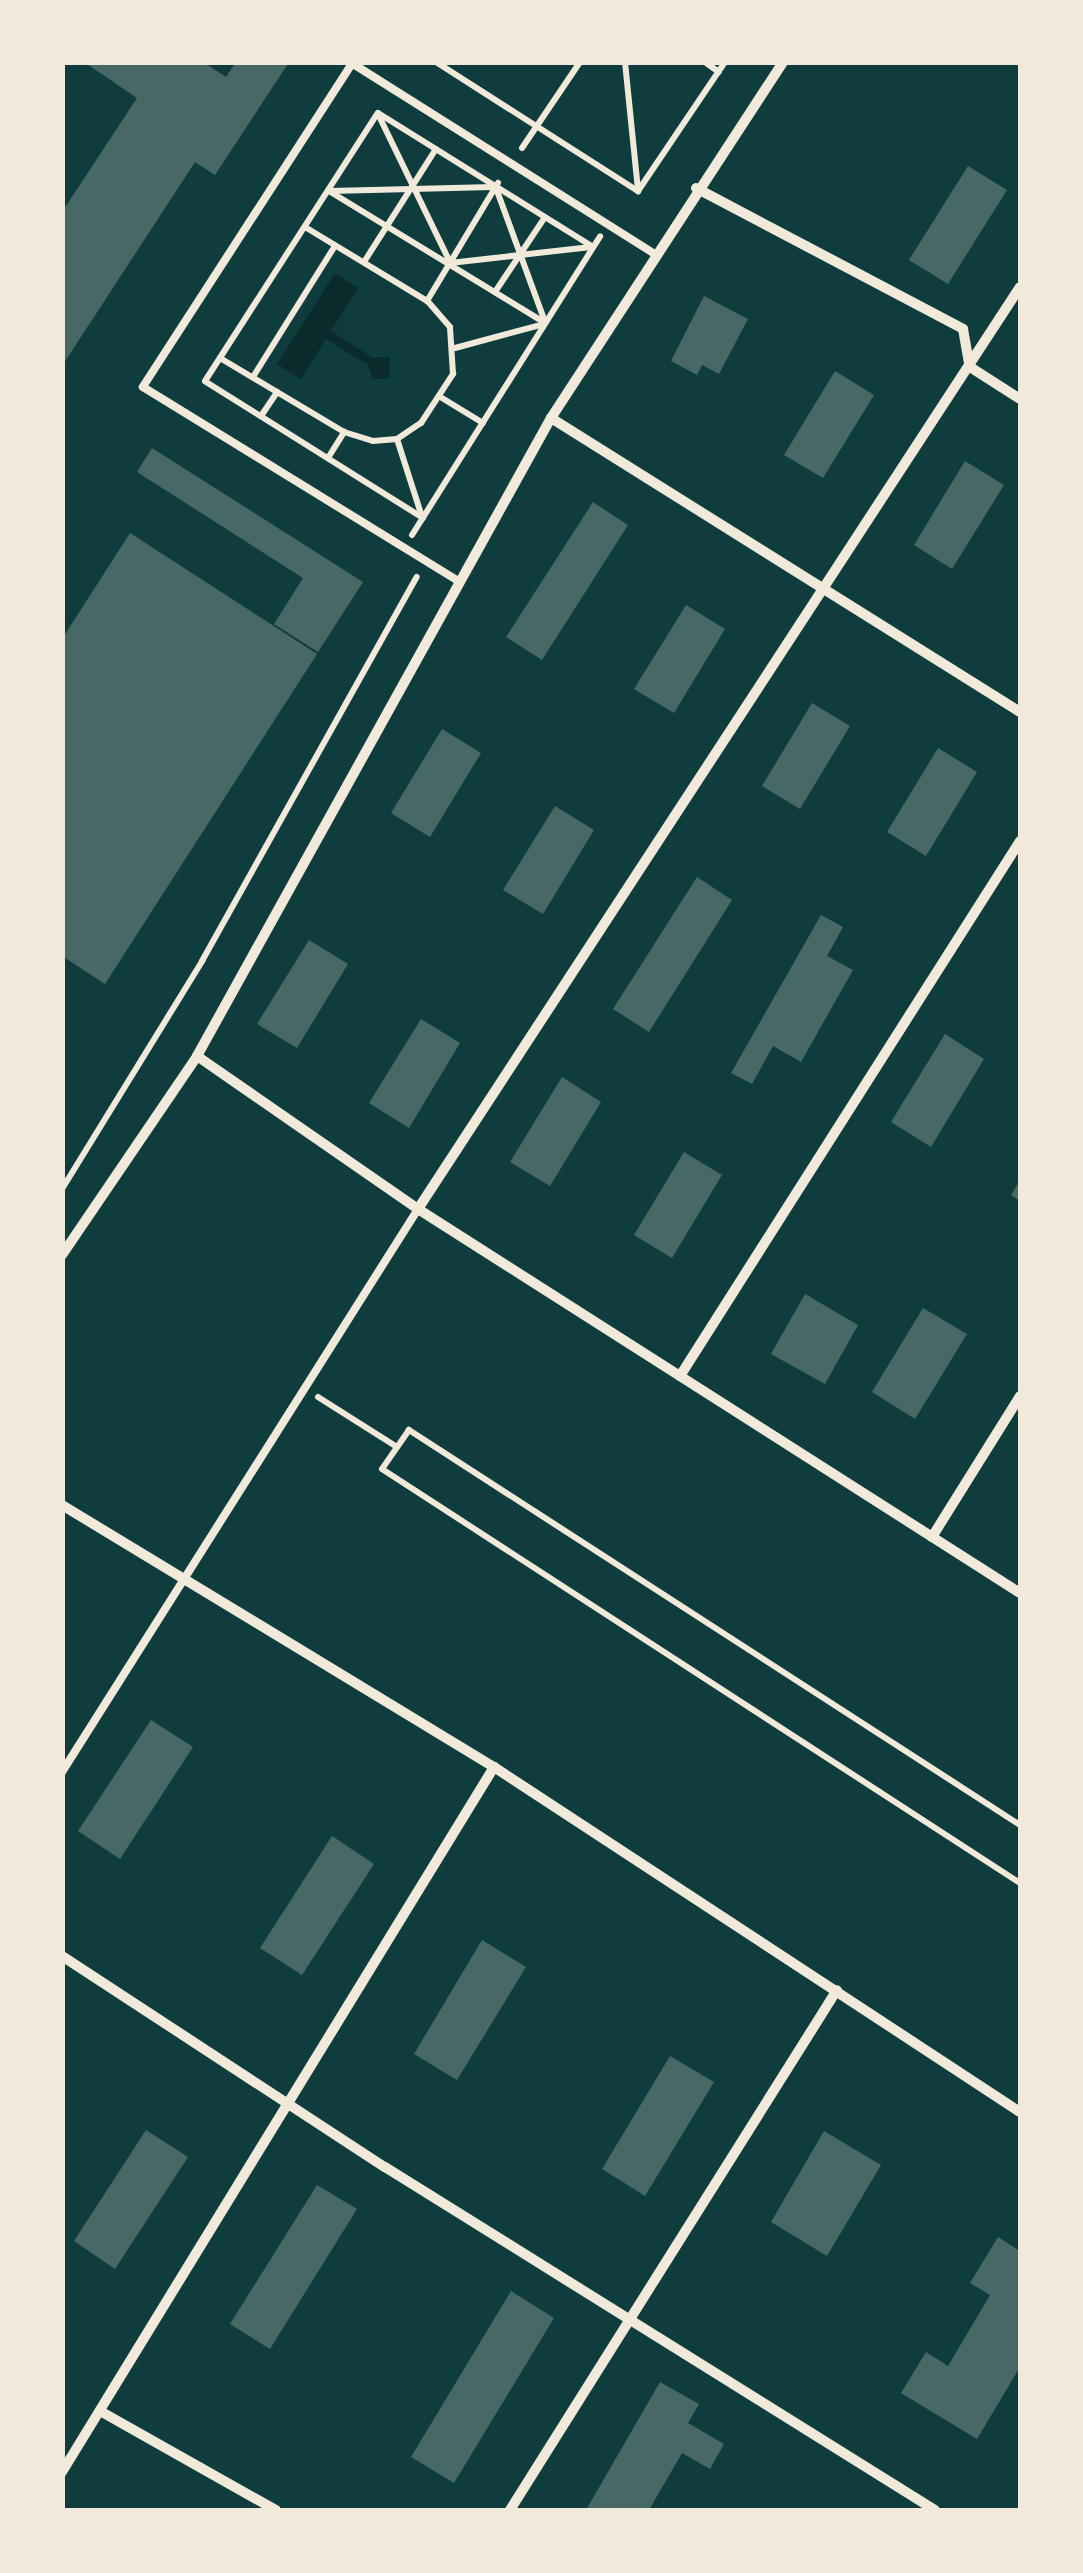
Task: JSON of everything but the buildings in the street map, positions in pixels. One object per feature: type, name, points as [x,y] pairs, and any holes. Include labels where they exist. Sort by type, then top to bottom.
[{"type":"street","points":[[62,1255],[197,1056],[550,418],[653,252],[782,62]]},
{"type":"street","points":[[696,188],[964,329],[970,367],[1020,399]]},
{"type":"street","points":[[418,1210],[1020,287]]},
{"type":"street","points":[[550,418],[826,586],[1020,712]]},
{"type":"street","points":[[680,1376],[1020,840]]},
{"type":"street","points":[[197,1056],[418,1210],[1020,1593]]},
{"type":"street","points":[[932,1537],[1020,1396]]},
{"type":"street","points":[[62,1505],[186,1584],[494,1767],[1020,2112]]},
{"type":"street","points":[[62,2472],[494,1767]]},
{"type":"street","points":[[62,1956],[290,2101],[385,2167],[934,2510]]},
{"type":"street","points":[[510,2510],[838,1990]]},
{"type":"street","points":[[100,2411],[276,2510]]},
{"type":"lane","points":[[458,580],[143,386],[352,63],[653,252]]},
{"type":"lane","points":[[62,1772],[186,1584],[418,1210]]},
{"type":"path","points":[[436,62],[638,191]]},
{"type":"path","points":[[537,127],[580,62]]},
{"type":"path","points":[[625,62],[638,191]]},
{"type":"path","points":[[705,62],[719,72]]},
{"type":"path","points":[[638,191],[725,62]]},
{"type":"path","points":[[378,113],[593,247]]},
{"type":"path","points":[[378,113],[205,381],[423,518]]},
{"type":"path","points":[[378,113],[410,189],[450,264]]},
{"type":"path","points":[[364,262],[436,149]]},
{"type":"path","points":[[329,191],[496,187]]},
{"type":"path","points":[[496,187],[545,323]]},
{"type":"path","points":[[427,300],[496,187]]},
{"type":"path","points":[[329,191],[545,323]]},
{"type":"path","points":[[496,292],[545,217]]},
{"type":"path","points":[[62,1189],[418,586],[412,536],[607,224]]},
{"type":"path","points":[[220,358],[344,432],[373,441],[397,439],[442,398],[455,348],[450,327],[427,300],[305,228]]},
{"type":"path","points":[[253,378],[336,246]]},
{"type":"path","points":[[450,264],[593,247]]},
{"type":"path","points":[[455,348],[545,323]]},
{"type":"path","points":[[262,416],[277,392]]},
{"type":"path","points":[[442,398],[483,423]]},
{"type":"path","points":[[328,458],[344,432]]},
{"type":"path","points":[[397,439],[423,518]]},
{"type":"path","points":[[306,1390],[397,1447]]},
{"type":"path","points":[[1020,1826],[410,1430],[382,1468],[1020,1883]]},
{"type":"water","points":[[335,273],[358,288],[331,331],[373,358],[390,357],[389,379],[373,379],[368,365],[326,339],[301,379],[277,364]]}]
